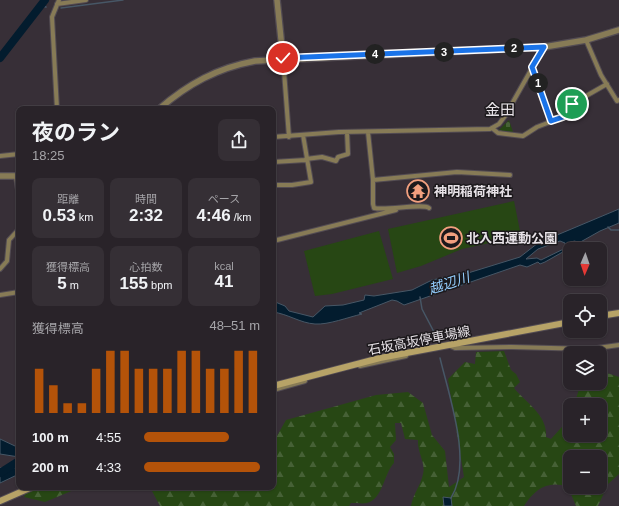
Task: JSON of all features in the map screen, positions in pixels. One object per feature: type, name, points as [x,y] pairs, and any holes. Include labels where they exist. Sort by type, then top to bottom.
[{"type":"main road","points":[[607,315],[619,313]]},
{"type":"main road","name":"石坂高坂停車場線","points":[[276,385],[344,366],[445,345],[563,323]]},
{"type":"main road","points":[[0,501],[25,490]]},
{"type":"street","points":[[58,106],[52,17],[58,2],[86,0]]},
{"type":"street","points":[[277,0],[289,136]]},
{"type":"street","points":[[163,106],[187,87],[215,72],[245,63],[283,58],[544,47],[586,40],[619,30]]},
{"type":"street","points":[[586,40],[607,84],[617,101],[619,100]]},
{"type":"street","points":[[276,137],[347,132],[475,131],[492,128],[505,116],[544,47]]},
{"type":"street","points":[[532,67],[551,121]]},
{"type":"street","points":[[492,128],[498,133],[523,136],[536,127],[563,117],[572,104],[607,84]]},
{"type":"street","points":[[276,162],[306,160],[322,157],[336,161],[338,157],[348,154],[347,132]]},
{"type":"street","points":[[368,132],[373,180],[374,208],[424,206],[429,208]]},
{"type":"street","points":[[276,185],[311,182],[306,160],[303,135]]},
{"type":"street","points":[[0,156],[16,154]]},
{"type":"street","points":[[373,180],[457,172],[510,174]]},
{"type":"street","points":[[0,176],[16,176]]},
{"type":"street","points":[[276,240],[400,208]]},
{"type":"street","points":[[0,269],[7,261],[8,240],[16,232]]},
{"type":"street","points":[[0,295],[16,292]]},
{"type":"street","points":[[276,389],[358,367],[429,351],[445,345],[455,348],[512,347],[590,349],[619,345]]},
{"type":"green space","points":[[509,120],[513,132],[498,131]]},
{"type":"green space","name":"北入西運動公園","points":[[514,201],[521,236],[462,249],[421,266],[397,273],[388,229]]},
{"type":"green space","points":[[379,231],[393,279],[332,294],[315,296],[304,251]]},
{"type":"green space","points":[[504,351],[511,370],[516,374],[520,382],[514,388],[544,422],[546,437],[551,439],[563,426],[563,442],[607,442],[607,398],[576,398],[579,390],[607,390],[607,373],[619,377],[619,474],[607,486],[607,450],[563,450],[563,486],[548,485],[537,491],[524,506],[411,506],[424,470],[418,440],[405,439],[401,423],[395,423],[396,440],[390,447],[394,454],[394,463],[377,496],[372,501],[367,503],[351,503],[349,506],[160,506],[152,491],[149,490],[276,490],[276,438],[286,420],[376,395],[408,392],[423,403],[432,435],[445,451],[449,487],[464,477],[448,379],[465,362],[475,364],[476,352]]},
{"type":"green space","points":[[28,490],[74,490],[45,502],[24,497]]},
{"type":"green space","points":[[571,494],[603,494],[598,506],[576,506]]},
{"type":"water","points":[[619,209],[619,223],[600,231],[580,242],[560,241],[538,249],[526,259],[537,258],[541,260],[563,249],[563,252],[540,264],[538,262],[527,267],[520,265],[404,305],[392,300],[359,313],[362,314],[332,322],[315,324],[276,313],[276,302],[285,306],[289,311],[313,317],[325,306],[343,305],[364,300],[365,295],[374,296],[412,290],[432,280],[468,273],[520,257],[538,243]]},
{"type":"water","points":[[0,439],[16,446],[16,457],[0,454]]},
{"type":"water","points":[[0,468],[16,468],[16,475],[0,483]]},
{"type":"water","points":[[443,497],[451,498],[452,506],[444,506]]},
{"type":"waterway","points":[[0,58],[45,0]]},
{"type":"waterway","points":[[61,8],[123,0]]},
{"type":"waterway","points":[[42,6],[46,7]]},
{"type":"waterway","points":[[608,227],[611,230],[619,230]]},
{"type":"waterway","points":[[420,297],[422,309],[434,332]]},
{"type":"waterway","points":[[440,358],[453,410],[460,448],[460,467],[457,483],[451,498]]},
{"type":"waterway","name":"越辺川","points":[[0,473],[16,463]]},
{"type":"place","name":"神明稲荷神社","points":[[418,191]]},
{"type":"place","name":"北入西運動公園","points":[[451,238]]},
{"type":"district","name":"金田","points":[[500,110]]},
{"type":"route","points":[[283,58],[544,47],[532,67],[551,121],[563,117],[572,104]]}]
